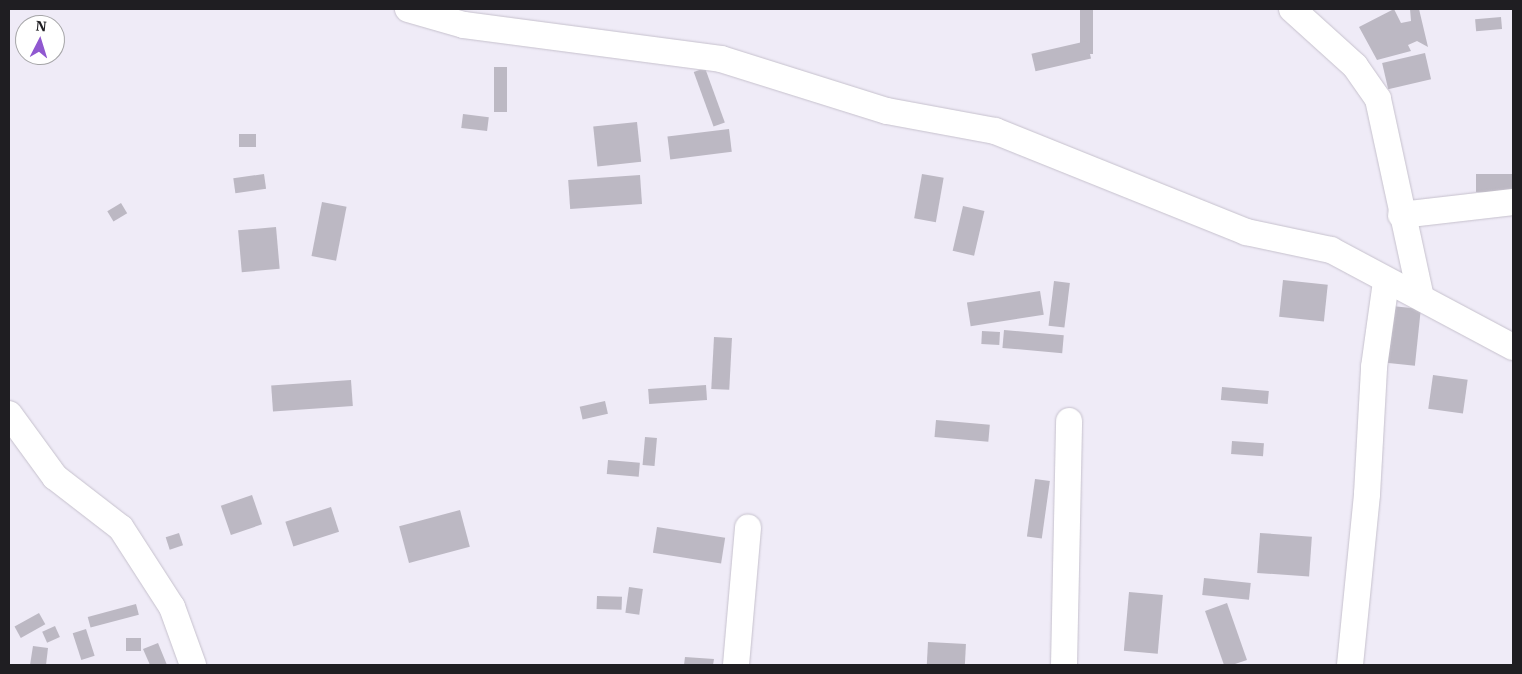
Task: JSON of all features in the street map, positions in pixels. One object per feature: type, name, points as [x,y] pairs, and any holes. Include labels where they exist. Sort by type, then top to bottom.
[{"type":"street","points":[[408,9],[464,25],[721,59],[887,111],[995,131],[1246,232],[1331,250],[1386,282],[1420,294],[1433,306],[1513,347]]},
{"type":"street","points":[[1292,9],[1355,66],[1378,99],[1401,215],[1420,294]]},
{"type":"street","points":[[1401,215],[1513,202]]},
{"type":"street","points":[[1350,665],[1367,494],[1374,367],[1386,282]]},
{"type":"street","points":[[9,414],[55,476],[121,528],[172,607],[193,665]]},
{"type":"street","points":[[1064,665],[1070,421]]},
{"type":"street","points":[[736,665],[748,528]]},
{"type":"building","points":[[1080,9],[1093,9],[1093,54],[1080,54]]},
{"type":"building","points":[[1394,9],[1401,23],[1411,21],[1410,9],[1419,9],[1428,47],[1417,41],[1408,45],[1411,51],[1377,60],[1359,27]]},
{"type":"building","points":[[1501,17],[1502,29],[1476,31],[1475,19]]},
{"type":"building","points":[[1087,41],[1091,59],[1036,71],[1031,54]]},
{"type":"building","points":[[1425,53],[1431,79],[1388,89],[1382,63]]},
{"type":"building","points":[[494,67],[507,67],[507,112],[494,112]]},
{"type":"building","points":[[705,68],[725,123],[714,127],[694,72]]},
{"type":"building","points":[[463,114],[489,117],[487,131],[461,128]]},
{"type":"building","points":[[637,122],[641,162],[597,166],[593,127]]},
{"type":"building","points":[[729,129],[732,152],[670,159],[667,137]]},
{"type":"building","points":[[239,134],[256,134],[256,147],[239,147]]},
{"type":"building","points":[[264,174],[266,189],[235,193],[233,178]]},
{"type":"building","points":[[922,174],[944,178],[936,222],[914,218]]},
{"type":"building","points":[[1476,174],[1513,174],[1513,192],[1476,192]]},
{"type":"building","points":[[640,175],[642,204],[570,209],[568,180]]},
{"type":"building","points":[[322,202],[347,207],[336,261],[312,256]]},
{"type":"building","points":[[121,203],[127,213],[113,222],[107,211]]},
{"type":"building","points":[[963,206],[984,211],[974,256],[953,251]]},
{"type":"building","points":[[276,227],[280,269],[242,272],[238,230]]},
{"type":"building","points":[[1283,280],[1328,285],[1324,322],[1279,317]]},
{"type":"building","points":[[1054,281],[1070,283],[1064,328],[1049,326]]},
{"type":"building","points":[[1040,291],[1044,315],[971,326],[967,303]]},
{"type":"building","points":[[1392,306],[1421,309],[1415,366],[1386,363]]},
{"type":"building","points":[[1004,330],[1064,335],[1062,353],[1002,348]]},
{"type":"building","points":[[982,331],[1000,332],[999,345],[981,344]]},
{"type":"building","points":[[714,337],[732,338],[729,390],[711,389]]},
{"type":"building","points":[[1433,375],[1468,380],[1463,414],[1428,409]]},
{"type":"building","points":[[351,380],[353,406],[273,412],[271,386]]},
{"type":"building","points":[[706,385],[707,400],[649,404],[648,389]]},
{"type":"building","points":[[1222,387],[1269,391],[1268,404],[1221,400]]},
{"type":"building","points":[[605,401],[608,414],[583,420],[580,407]]},
{"type":"building","points":[[936,420],[990,425],[988,442],[935,437]]},
{"type":"building","points":[[645,437],[657,438],[655,466],[643,465]]},
{"type":"building","points":[[1232,441],[1264,443],[1263,456],[1231,454]]},
{"type":"building","points":[[608,460],[640,463],[639,477],[607,474]]},
{"type":"building","points":[[1035,479],[1050,481],[1042,539],[1027,536]]},
{"type":"building","points":[[252,495],[262,524],[231,535],[221,506]]},
{"type":"building","points":[[331,507],[339,532],[293,547],[285,522]]},
{"type":"building","points":[[460,510],[470,547],[409,563],[399,526]]},
{"type":"building","points":[[657,527],[725,538],[721,563],[653,553]]},
{"type":"building","points":[[179,533],[183,545],[170,550],[166,537]]},
{"type":"building","points":[[1260,533],[1312,537],[1309,577],[1257,573]]},
{"type":"building","points":[[1204,578],[1251,583],[1249,600],[1202,595]]},
{"type":"building","points":[[629,587],[643,589],[639,615],[625,613]]},
{"type":"building","points":[[1129,592],[1163,595],[1158,654],[1124,651]]},
{"type":"building","points":[[597,596],[622,597],[622,610],[597,609]]},
{"type":"building","points":[[1227,603],[1247,660],[1232,665],[1224,665],[1205,611]]},
{"type":"building","points":[[136,604],[139,615],[91,628],[88,617]]},
{"type":"building","points":[[39,613],[45,624],[21,638],[15,627]]},
{"type":"building","points":[[55,626],[60,637],[47,643],[42,632]]},
{"type":"building","points":[[86,629],[95,656],[81,660],[73,633]]},
{"type":"building","points":[[126,638],[141,638],[141,651],[126,651]]},
{"type":"building","points":[[928,642],[966,644],[965,665],[927,665]]},
{"type":"building","points":[[158,643],[167,665],[150,665],[143,649]]},
{"type":"building","points":[[33,646],[48,648],[46,665],[30,665]]},
{"type":"building","points":[[685,657],[714,659],[713,665],[684,665]]}]
